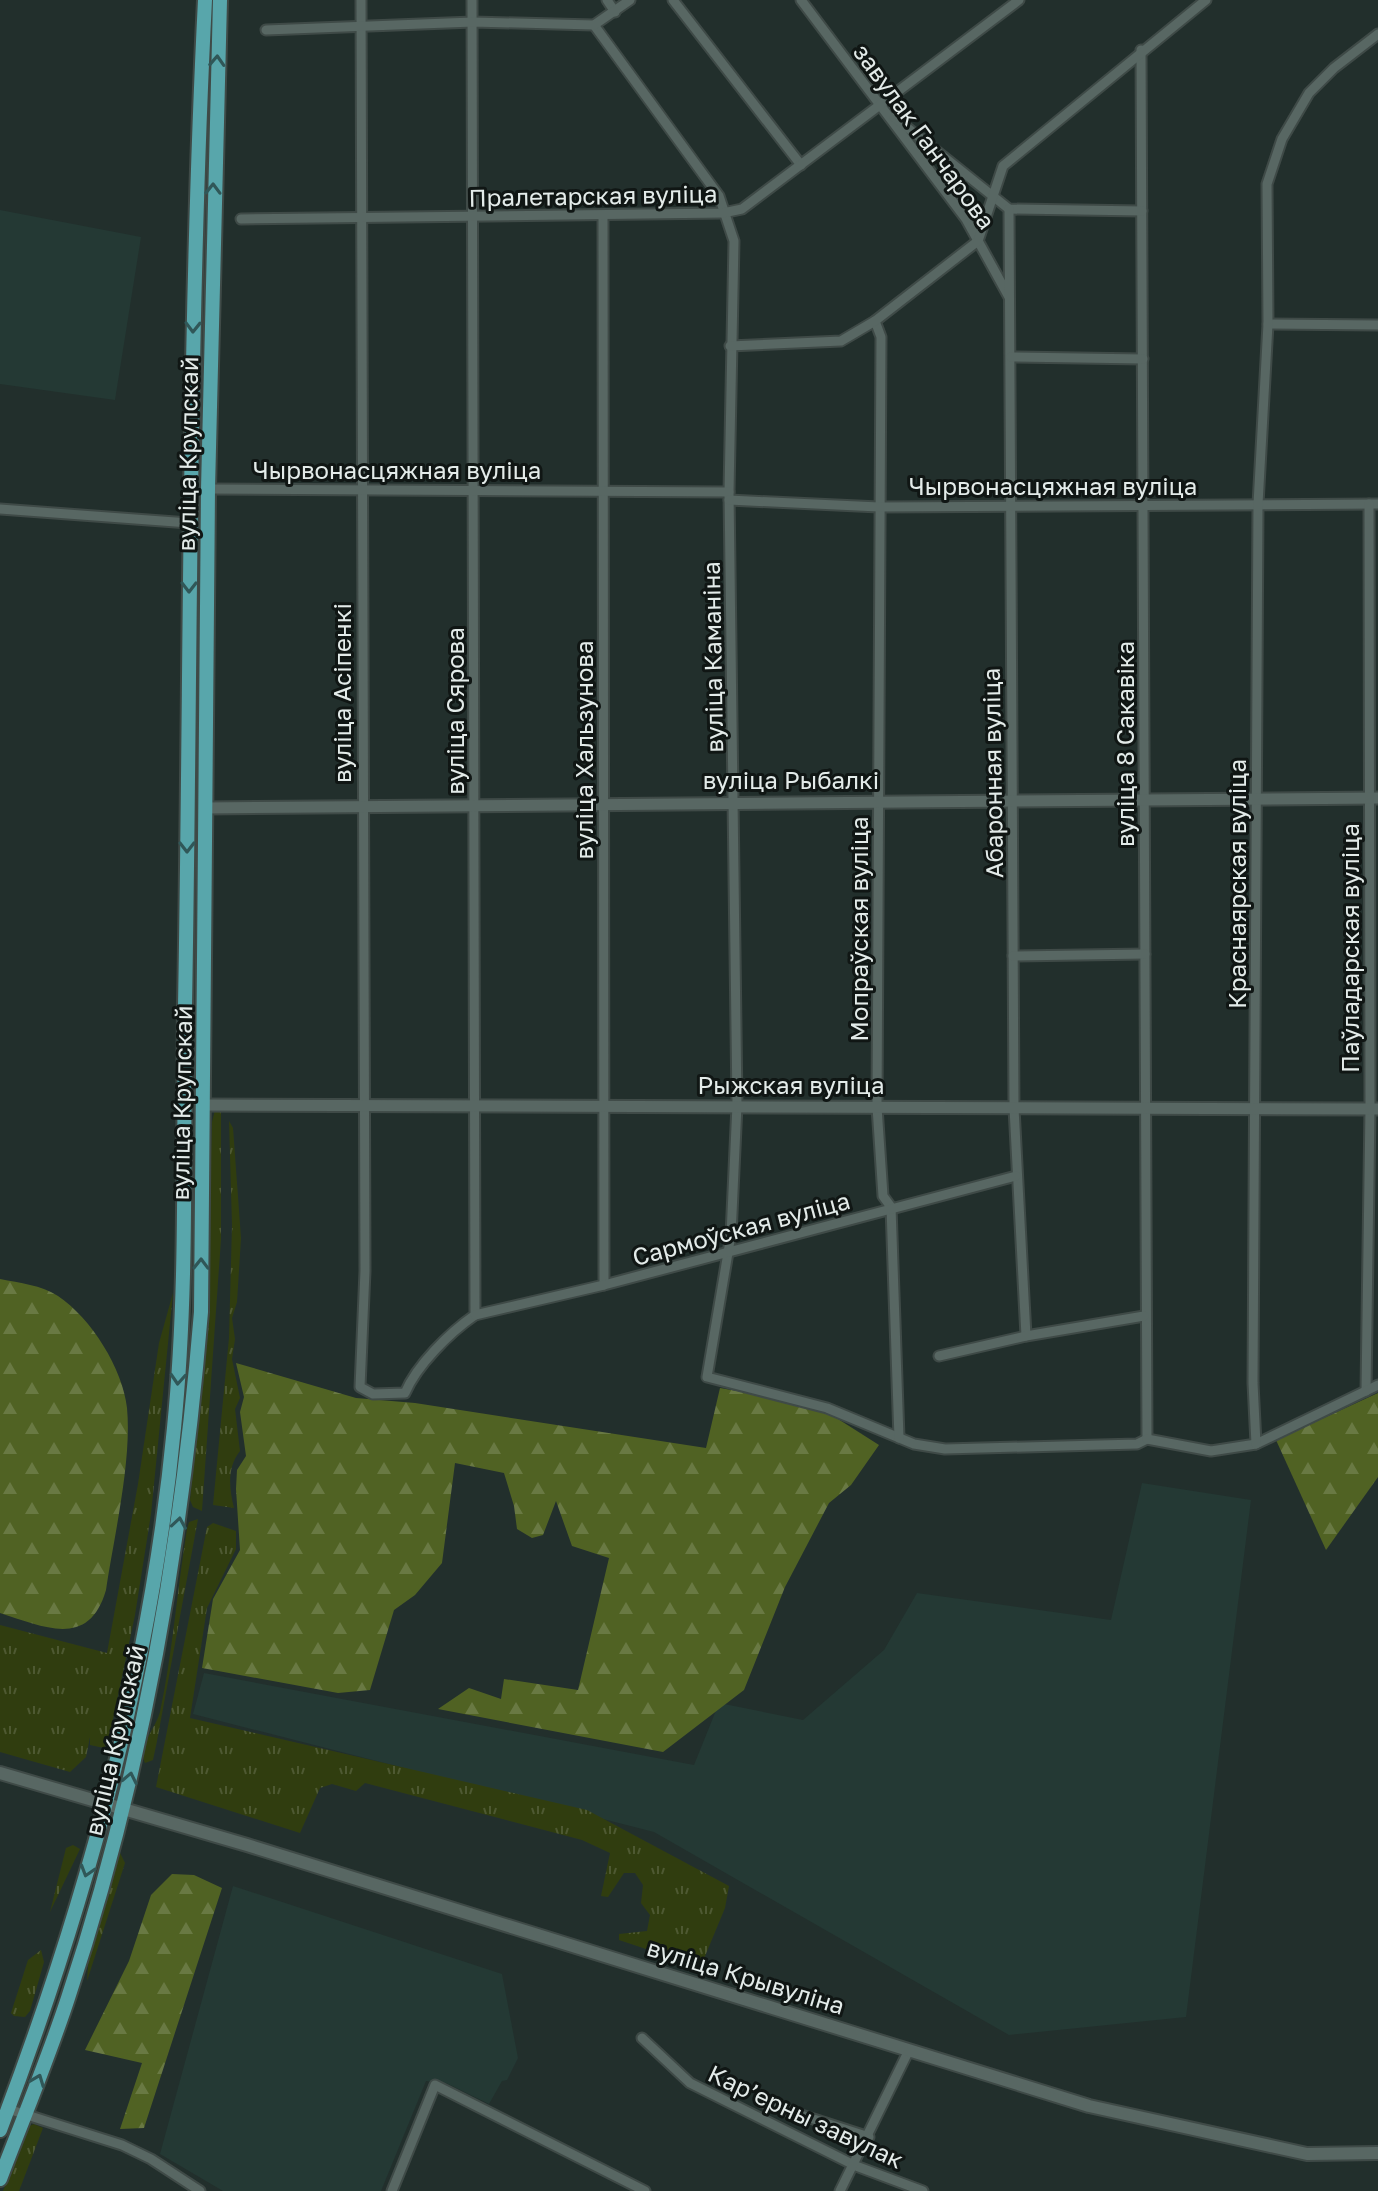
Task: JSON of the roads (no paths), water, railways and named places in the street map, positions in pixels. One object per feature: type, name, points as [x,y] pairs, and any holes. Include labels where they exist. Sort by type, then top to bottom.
[{"type":"main road","name":"вуліца Крупскай","points":[[0,2130],[45,2006],[108,1803],[164,1510],[182,1312],[189,523],[197,178],[205,0]]},
{"type":"main road","name":"вуліца Крупскай","points":[[0,2179],[69,1997],[123,1808],[153,1675],[190,1444],[201,1312],[208,489],[220,0]]},
{"type":"main road","name":"вуліца Крывуліна","points":[[0,1773],[108,1803],[1089,2106],[1307,2154],[1378,2153]]},
{"type":"street","name":"вуліца Асіпенкі","points":[[361,0],[359,219],[365,1271],[360,1387],[373,1394],[405,1393],[410,1382],[449,1337],[475,1315]]},
{"type":"street","name":"вуліца Сярова","points":[[472,0],[475,1315]]},
{"type":"street","points":[[607,0],[615,12]]},
{"type":"street","points":[[266,30],[473,22],[594,25],[630,0]]},
{"type":"street","points":[[673,0],[801,165]]},
{"type":"street","name":"завулак Ганчарова","points":[[801,0],[966,219],[1010,300]]},
{"type":"street","name":"Пралетарская вуліца","points":[[241,219],[723,213],[756,202],[1019,0]]},
{"type":"street","points":[[730,346],[841,341],[875,321],[978,241],[1003,166],[1141,50],[1206,0]]},
{"type":"street","name":"вуліца Каманіна","points":[[594,25],[719,196],[734,241],[729,496],[737,1105],[727,1253],[707,1377],[827,1408],[899,1438]]},
{"type":"street","name":"Краснаярская вуліца","points":[[1256,1444],[1253,1383],[1258,504],[1268,324],[1267,184],[1282,139],[1309,93],[1334,68],[1378,34]]},
{"type":"street","name":"вуліца 8 Сакавіка","points":[[1141,50],[1147,1107],[1144,1316],[1147,1439]]},
{"type":"street","points":[[881,106],[1009,209],[1142,211]]},
{"type":"street","name":"Абаронная вуліца","points":[[1009,209],[1011,357],[1008,504],[1014,1108],[1026,1336]]},
{"type":"street","name":"вуліца Хальзунова","points":[[603,216],[604,1285]]},
{"type":"street","name":"Мопраўская вуліца","points":[[875,321],[881,337],[877,1107],[883,1196],[891,1207],[899,1438]]},
{"type":"street","points":[[1268,324],[1378,325]]},
{"type":"street","points":[[1011,357],[1143,359]]},
{"type":"street","name":"Чырвонасцяжная вуліца","points":[[208,489],[603,490],[879,507],[1373,504]]},
{"type":"street","name":"Паўладарская вуліца","points":[[1366,1391],[1374,1108],[1373,504]]},
{"type":"street","points":[[0,509],[189,523]]},
{"type":"street","name":"вуліца Рыбалкі","points":[[205,808],[1373,798]]},
{"type":"street","points":[[1013,956],[1145,954]]},
{"type":"street","name":"Рыжская вуліца","points":[[204,1105],[1374,1108]]},
{"type":"street","name":"Сармоўская вуліца","points":[[475,1315],[604,1285],[1016,1176]]},
{"type":"street","points":[[939,1356],[1026,1336],[1144,1316]]},
{"type":"street","points":[[899,1438],[945,1449],[1137,1444],[1147,1439],[1211,1451],[1256,1444],[1378,1385]]},
{"type":"street","name":"Карʼерны завулак","points":[[642,2038],[690,2083],[856,2166],[923,2191]]},
{"type":"street","points":[[840,2191],[856,2166],[909,2050]]},
{"type":"street","points":[[392,2191],[435,2085],[645,2191]]},
{"type":"street","points":[[761,2102],[869,2137]]},
{"type":"street","points":[[8,2109],[122,2145],[151,2159],[200,2191]]}]
